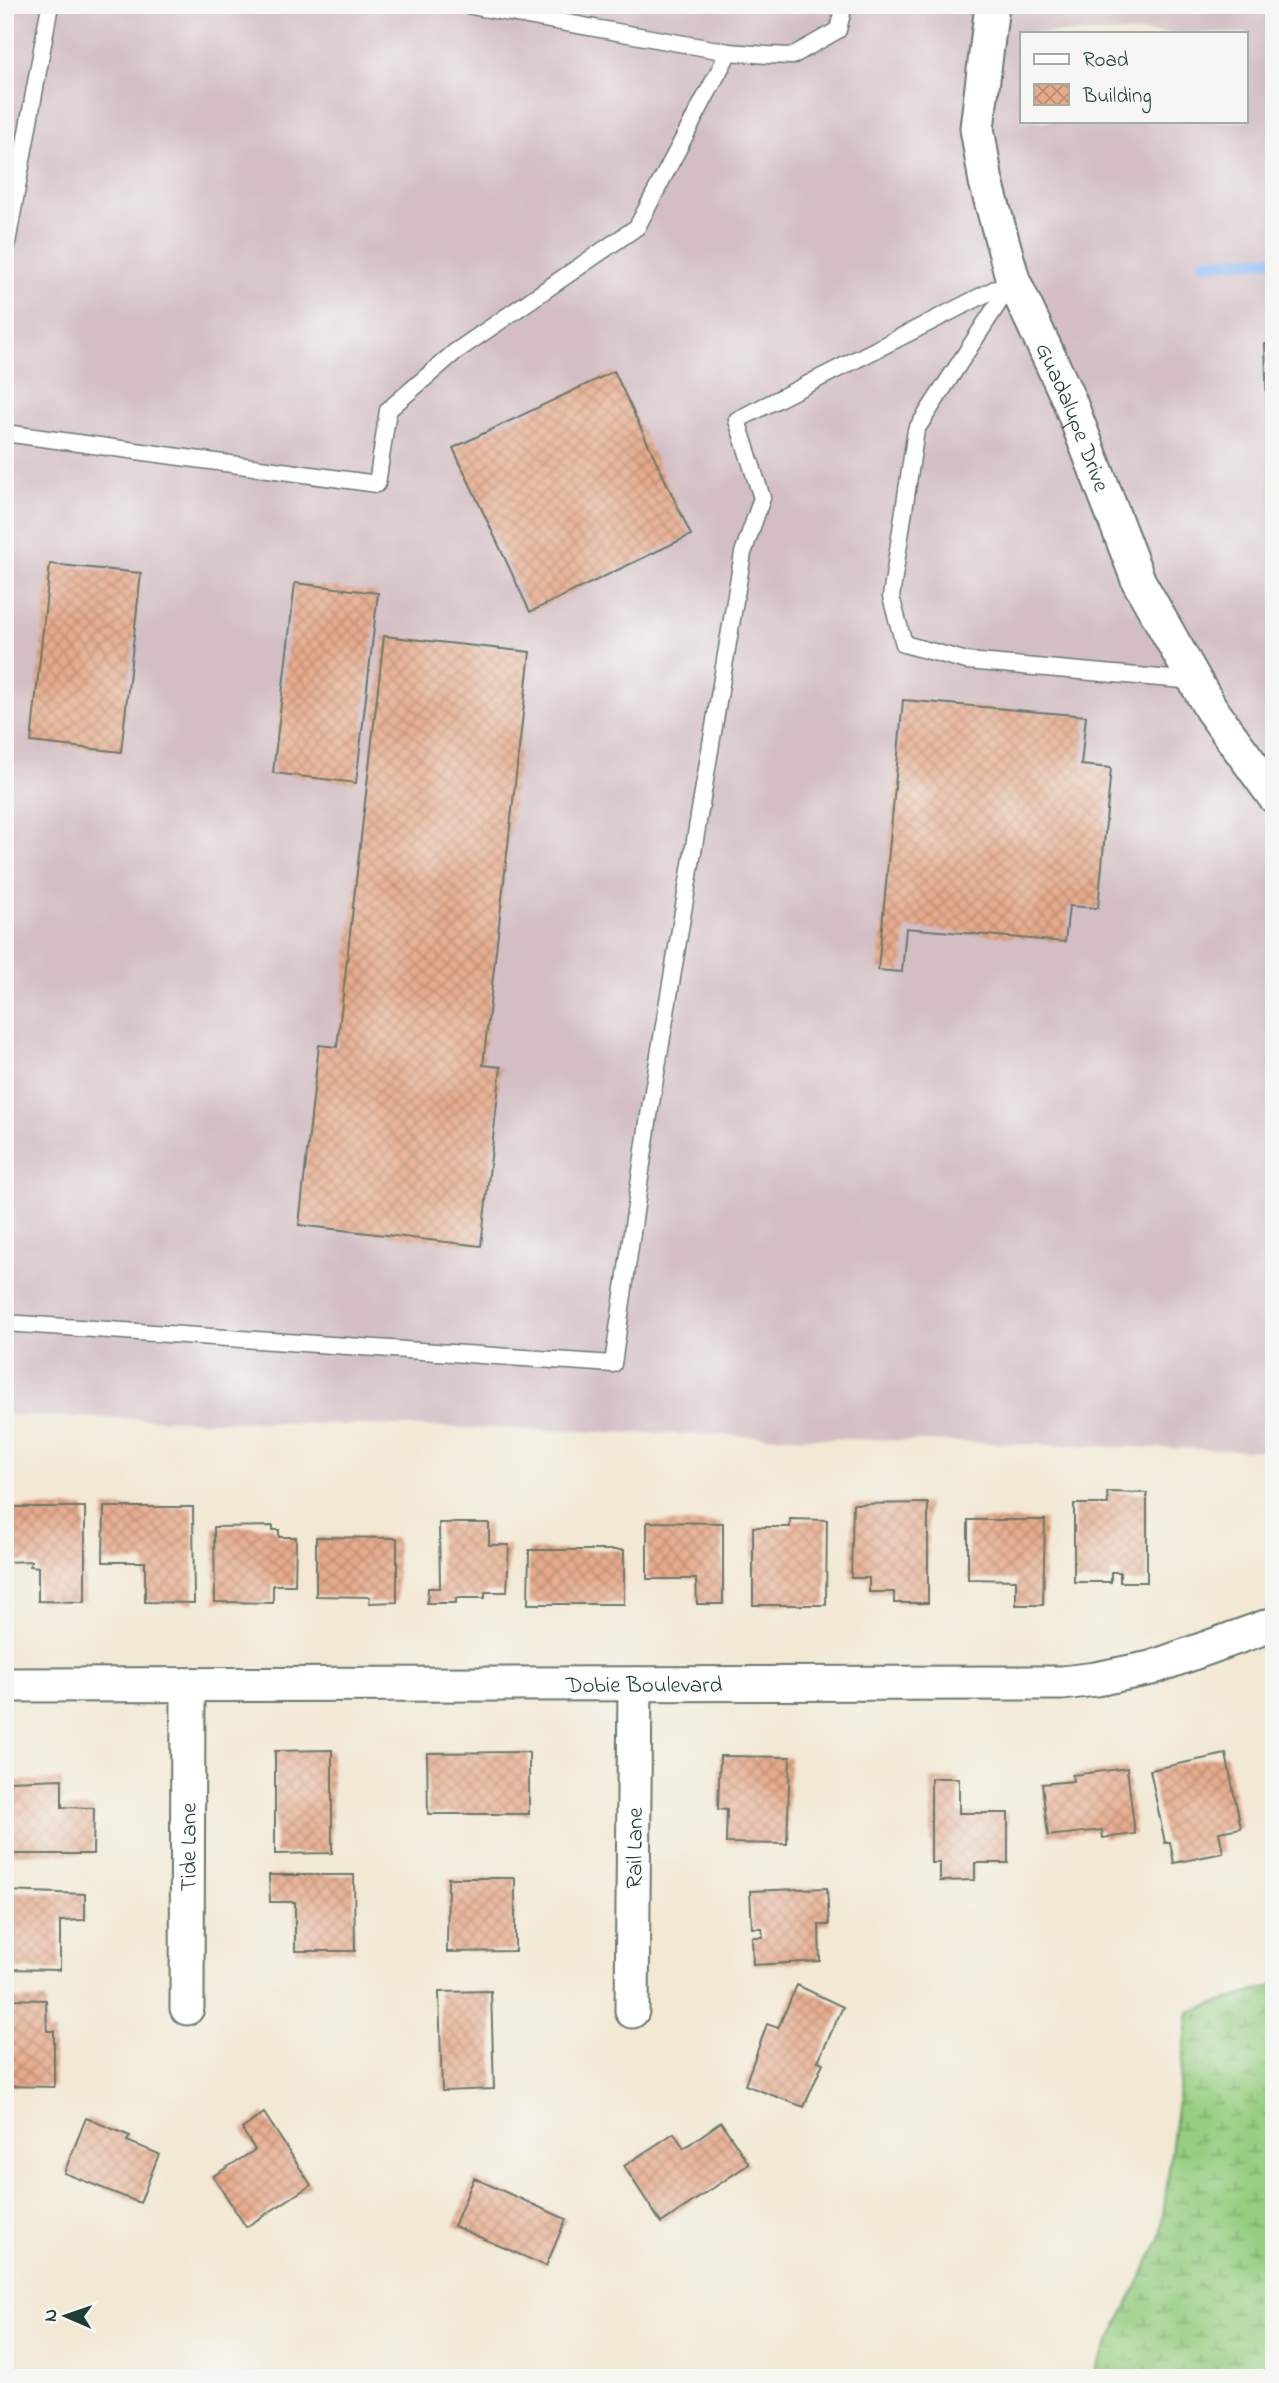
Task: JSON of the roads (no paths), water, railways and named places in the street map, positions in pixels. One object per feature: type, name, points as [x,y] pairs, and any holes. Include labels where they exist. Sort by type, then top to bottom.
[{"type":"street","name":"Guadalupe Drive","points":[[992,5],[977,128],[986,183],[1013,279],[1069,400],[1139,582],[1211,709],[1274,796]]},
{"type":"street","name":"Dobie Boulevard","points":[[5,1685],[1062,1683],[1151,1668],[1274,1624]]},
{"type":"street","name":"Rail Lane","points":[[632,2011],[635,1684]]},
{"type":"street","name":"Tide Lane","points":[[187,2008],[188,1686]]},
{"type":"lane","points":[[5,254],[50,5]]},
{"type":"lane","points":[[466,5],[729,52],[792,56],[838,30],[844,5]]},
{"type":"lane","points":[[5,433],[377,484],[388,410],[455,352],[637,227],[729,52]]},
{"type":"lane","points":[[1013,279],[916,430],[891,597],[904,644],[967,661],[1194,681]]},
{"type":"lane","points":[[5,1323],[613,1364],[650,1109],[743,553],[762,498],[737,420],[1013,279]]},
{"type":"waterway","points":[[1204,263],[1274,260]]}]
